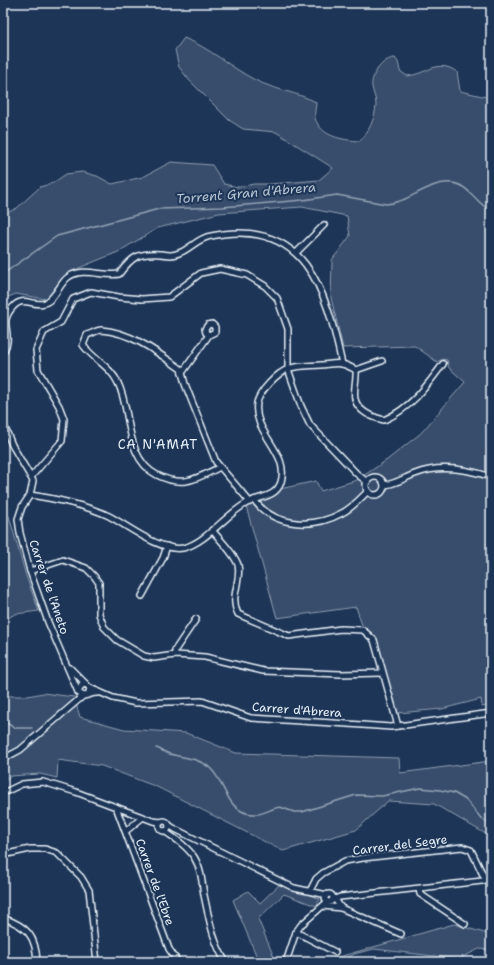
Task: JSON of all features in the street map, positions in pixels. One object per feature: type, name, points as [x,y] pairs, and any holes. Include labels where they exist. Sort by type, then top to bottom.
[{"type":"street","points":[[296,253],[324,225]]},
{"type":"street","points":[[3,353],[7,341],[5,326],[12,307],[20,301],[43,304],[50,300],[68,277],[78,273],[119,274],[129,260],[142,253],[173,256],[184,251],[200,240],[210,236],[250,234],[270,236],[280,241],[296,253],[312,275],[329,309],[342,364]]},
{"type":"street","points":[[31,477],[62,441],[64,419],[59,406],[38,370],[36,350],[44,332],[60,322],[73,299],[90,292],[142,299],[169,297],[201,273],[220,269],[247,275],[265,286],[277,298],[288,330],[288,369],[301,406],[310,425],[350,467],[367,482],[368,491]]},
{"type":"street","points":[[220,467],[186,483],[169,481],[150,472],[140,458],[133,443],[119,385],[114,373],[91,356],[84,345],[87,335],[100,330],[130,337],[159,353],[181,369],[216,462],[252,501],[260,508],[278,519],[298,523],[313,523],[341,514],[368,491]]},
{"type":"street","points":[[182,373],[209,335]]},
{"type":"street","points":[[3,422],[12,445],[33,481],[30,495],[77,506],[109,516],[155,542],[167,546],[183,548],[197,542],[252,501],[268,497],[277,489],[281,482],[282,470],[278,455],[260,427],[256,414],[259,394],[273,379],[288,369],[342,364],[356,370],[382,361]]},
{"type":"street","points":[[356,370],[354,398],[361,409],[368,415],[384,420],[406,408],[420,394],[443,364]]},
{"type":"street","points":[[384,485],[393,484],[416,473],[437,469],[463,469],[491,477]]},
{"type":"street","points":[[367,482],[370,478],[376,477],[381,480],[384,485]]},
{"type":"street","points":[[368,491],[373,494],[378,494],[384,485]]},
{"type":"street","name":"Carrer de l'Aneto","points":[[30,495],[22,507],[18,519],[20,533],[30,571],[48,622],[78,692]]},
{"type":"street","points":[[212,530],[228,549],[238,565],[234,605],[238,614],[289,636],[341,629],[364,630],[374,640],[382,674],[398,726]]},
{"type":"street","points":[[142,596],[163,558],[167,546]]},
{"type":"street","points":[[30,571],[63,560],[86,568],[99,583],[99,614],[104,627],[117,640],[136,653],[144,656],[154,658],[175,655],[205,657],[263,671],[382,674]]},
{"type":"street","points":[[175,655],[175,650],[196,619]]},
{"type":"street","name":"Carrer de l'Aneto","points":[[66,662],[88,686]]},
{"type":"street","points":[[3,759],[20,750],[85,696],[90,691],[88,686],[80,686],[78,692],[85,696]]},
{"type":"street","name":"Carrer d'Abrera","points":[[88,686],[113,698],[136,703],[202,701],[251,718],[398,726],[491,713]]},
{"type":"street","name":"Carrer d'Abrera","points":[[85,696],[93,692],[104,694]]},
{"type":"street","points":[[3,793],[22,784],[43,782],[116,806],[167,828],[187,848],[194,858],[200,872],[212,931],[220,954],[226,962]]},
{"type":"street","name":"Carrer de l'Ebre","points":[[116,806],[169,948],[178,962]]},
{"type":"street","points":[[126,831],[143,817]]},
{"type":"street","points":[[160,824],[166,821],[167,828]]},
{"type":"street","points":[[167,828],[175,829],[287,884],[320,893],[341,908],[401,934]]},
{"type":"street","name":"Carrer del Segre","points":[[310,891],[316,879],[323,873],[345,862],[363,858],[462,847],[471,850],[488,880]]},
{"type":"street","points":[[3,855],[30,849],[45,849],[57,853],[81,877],[89,890],[97,962]]},
{"type":"street","points":[[286,962],[296,932],[301,925],[330,899],[488,880]]},
{"type":"street","points":[[419,889],[420,894],[465,924]]},
{"type":"street","points":[[330,899],[341,908]]},
{"type":"street","points":[[3,918],[21,925],[36,947],[37,962]]},
{"type":"street","points":[[296,932],[335,952]]},
{"type":"shaded area","points":[[184,38],[203,47],[255,80],[316,102],[315,118],[322,129],[333,136],[347,140],[360,141],[369,129],[376,105],[372,87],[373,77],[378,68],[390,59],[395,58],[398,62],[400,71],[407,76],[432,68],[444,66],[450,68],[457,72],[460,91],[491,98],[491,705],[482,707],[481,699],[442,709],[398,713],[376,639],[372,633],[363,628],[356,607],[277,618],[246,506],[270,498],[280,489],[316,481],[321,491],[357,480],[387,460],[421,433],[465,382],[449,368],[447,360],[443,359],[437,362],[415,346],[343,348],[331,298],[332,260],[350,236],[347,216],[302,207],[219,213],[158,228],[118,252],[79,268],[61,280],[46,299],[16,294],[3,299],[3,215],[17,208],[40,187],[53,183],[66,174],[82,172],[97,176],[112,184],[143,177],[171,162],[212,165],[224,184],[238,187],[254,184],[319,180],[333,168],[276,132],[243,129],[229,120],[189,80],[179,67],[175,50]]},
{"type":"shaded area","points":[[3,507],[9,516],[26,576],[39,611],[15,614],[3,621]]},
{"type":"shaded area","points":[[43,693],[74,697],[80,717],[124,729],[186,733],[236,753],[399,758],[400,773],[491,761],[491,837],[434,804],[388,801],[356,830],[283,851],[157,787],[102,766],[58,760],[57,778],[40,774],[11,776],[3,782],[3,696],[28,696]]},
{"type":"shaded area","points":[[280,884],[320,899],[316,906],[284,894],[258,919],[276,962],[259,962],[233,900],[248,891],[260,903]]},
{"type":"shaded area","points":[[454,924],[491,935],[491,950],[479,949],[459,959],[374,949],[354,954],[342,962],[321,962]]},
{"type":"waterway","name":"Torrent Gran d'Abrera","points":[[3,274],[57,236],[159,209],[222,207],[303,200],[337,195],[386,204],[395,203],[438,184],[448,183],[462,186],[486,208],[491,210]]},
{"type":"waterway","points":[[3,721],[15,728],[32,728]]},
{"type":"waterway","points":[[156,748],[168,753],[196,760],[206,765],[220,781],[233,804],[239,810],[247,813],[260,814],[280,807],[294,812],[302,812],[356,795],[382,796],[420,788],[454,793],[466,800],[480,817],[491,826]]},
{"type":"district","name":"CA N'AMAT","points":[[158,444]]}]
